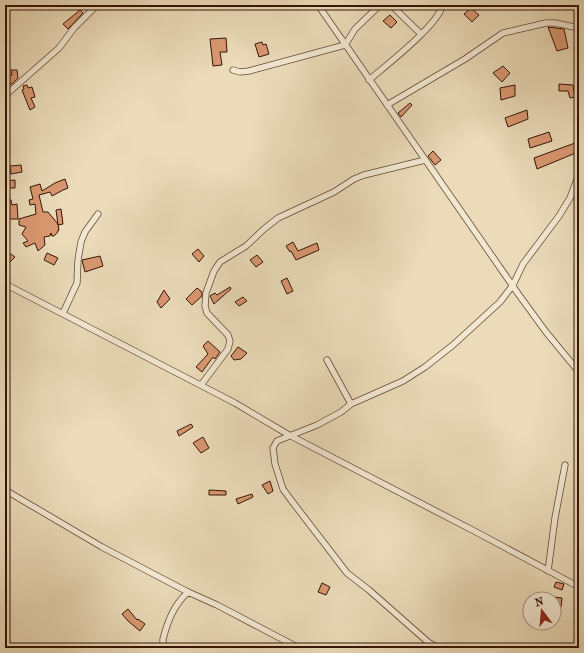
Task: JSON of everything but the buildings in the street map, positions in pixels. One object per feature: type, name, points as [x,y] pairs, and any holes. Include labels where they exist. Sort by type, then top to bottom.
[{"type":"street","points":[[8,93],[59,48],[74,28],[97,5]]},
{"type":"street","points":[[318,5],[519,295],[546,332],[579,372]]},
{"type":"street","points":[[233,70],[240,72],[249,71],[345,45],[355,29],[380,5]]},
{"type":"street","points":[[391,5],[421,34]]},
{"type":"street","points":[[369,80],[421,34],[441,11],[442,5]]},
{"type":"street","points":[[387,105],[465,59],[503,33],[546,23],[555,23],[579,28]]},
{"type":"street","points":[[201,385],[228,349],[230,341],[228,335],[208,313],[205,306],[206,293],[214,270],[220,262],[246,246],[278,218],[334,192],[354,179],[364,175],[425,160]]},
{"type":"street","points":[[438,648],[428,642],[369,590],[347,574],[284,489],[275,464],[273,448],[277,441],[317,425],[341,412],[351,404],[403,381],[425,367],[454,345],[500,302],[513,285],[523,264],[559,216],[570,198],[579,174]]},
{"type":"street","points":[[63,314],[77,283],[78,260],[81,242],[85,232],[98,214]]},
{"type":"street","points":[[5,284],[201,385],[289,435],[579,587]]},
{"type":"street","points":[[327,360],[351,404]]},
{"type":"street","points":[[548,571],[555,518],[565,465]]},
{"type":"street","points":[[5,490],[96,544],[299,648]]},
{"type":"street","points":[[163,648],[163,640],[171,613],[176,604],[188,592]]}]
